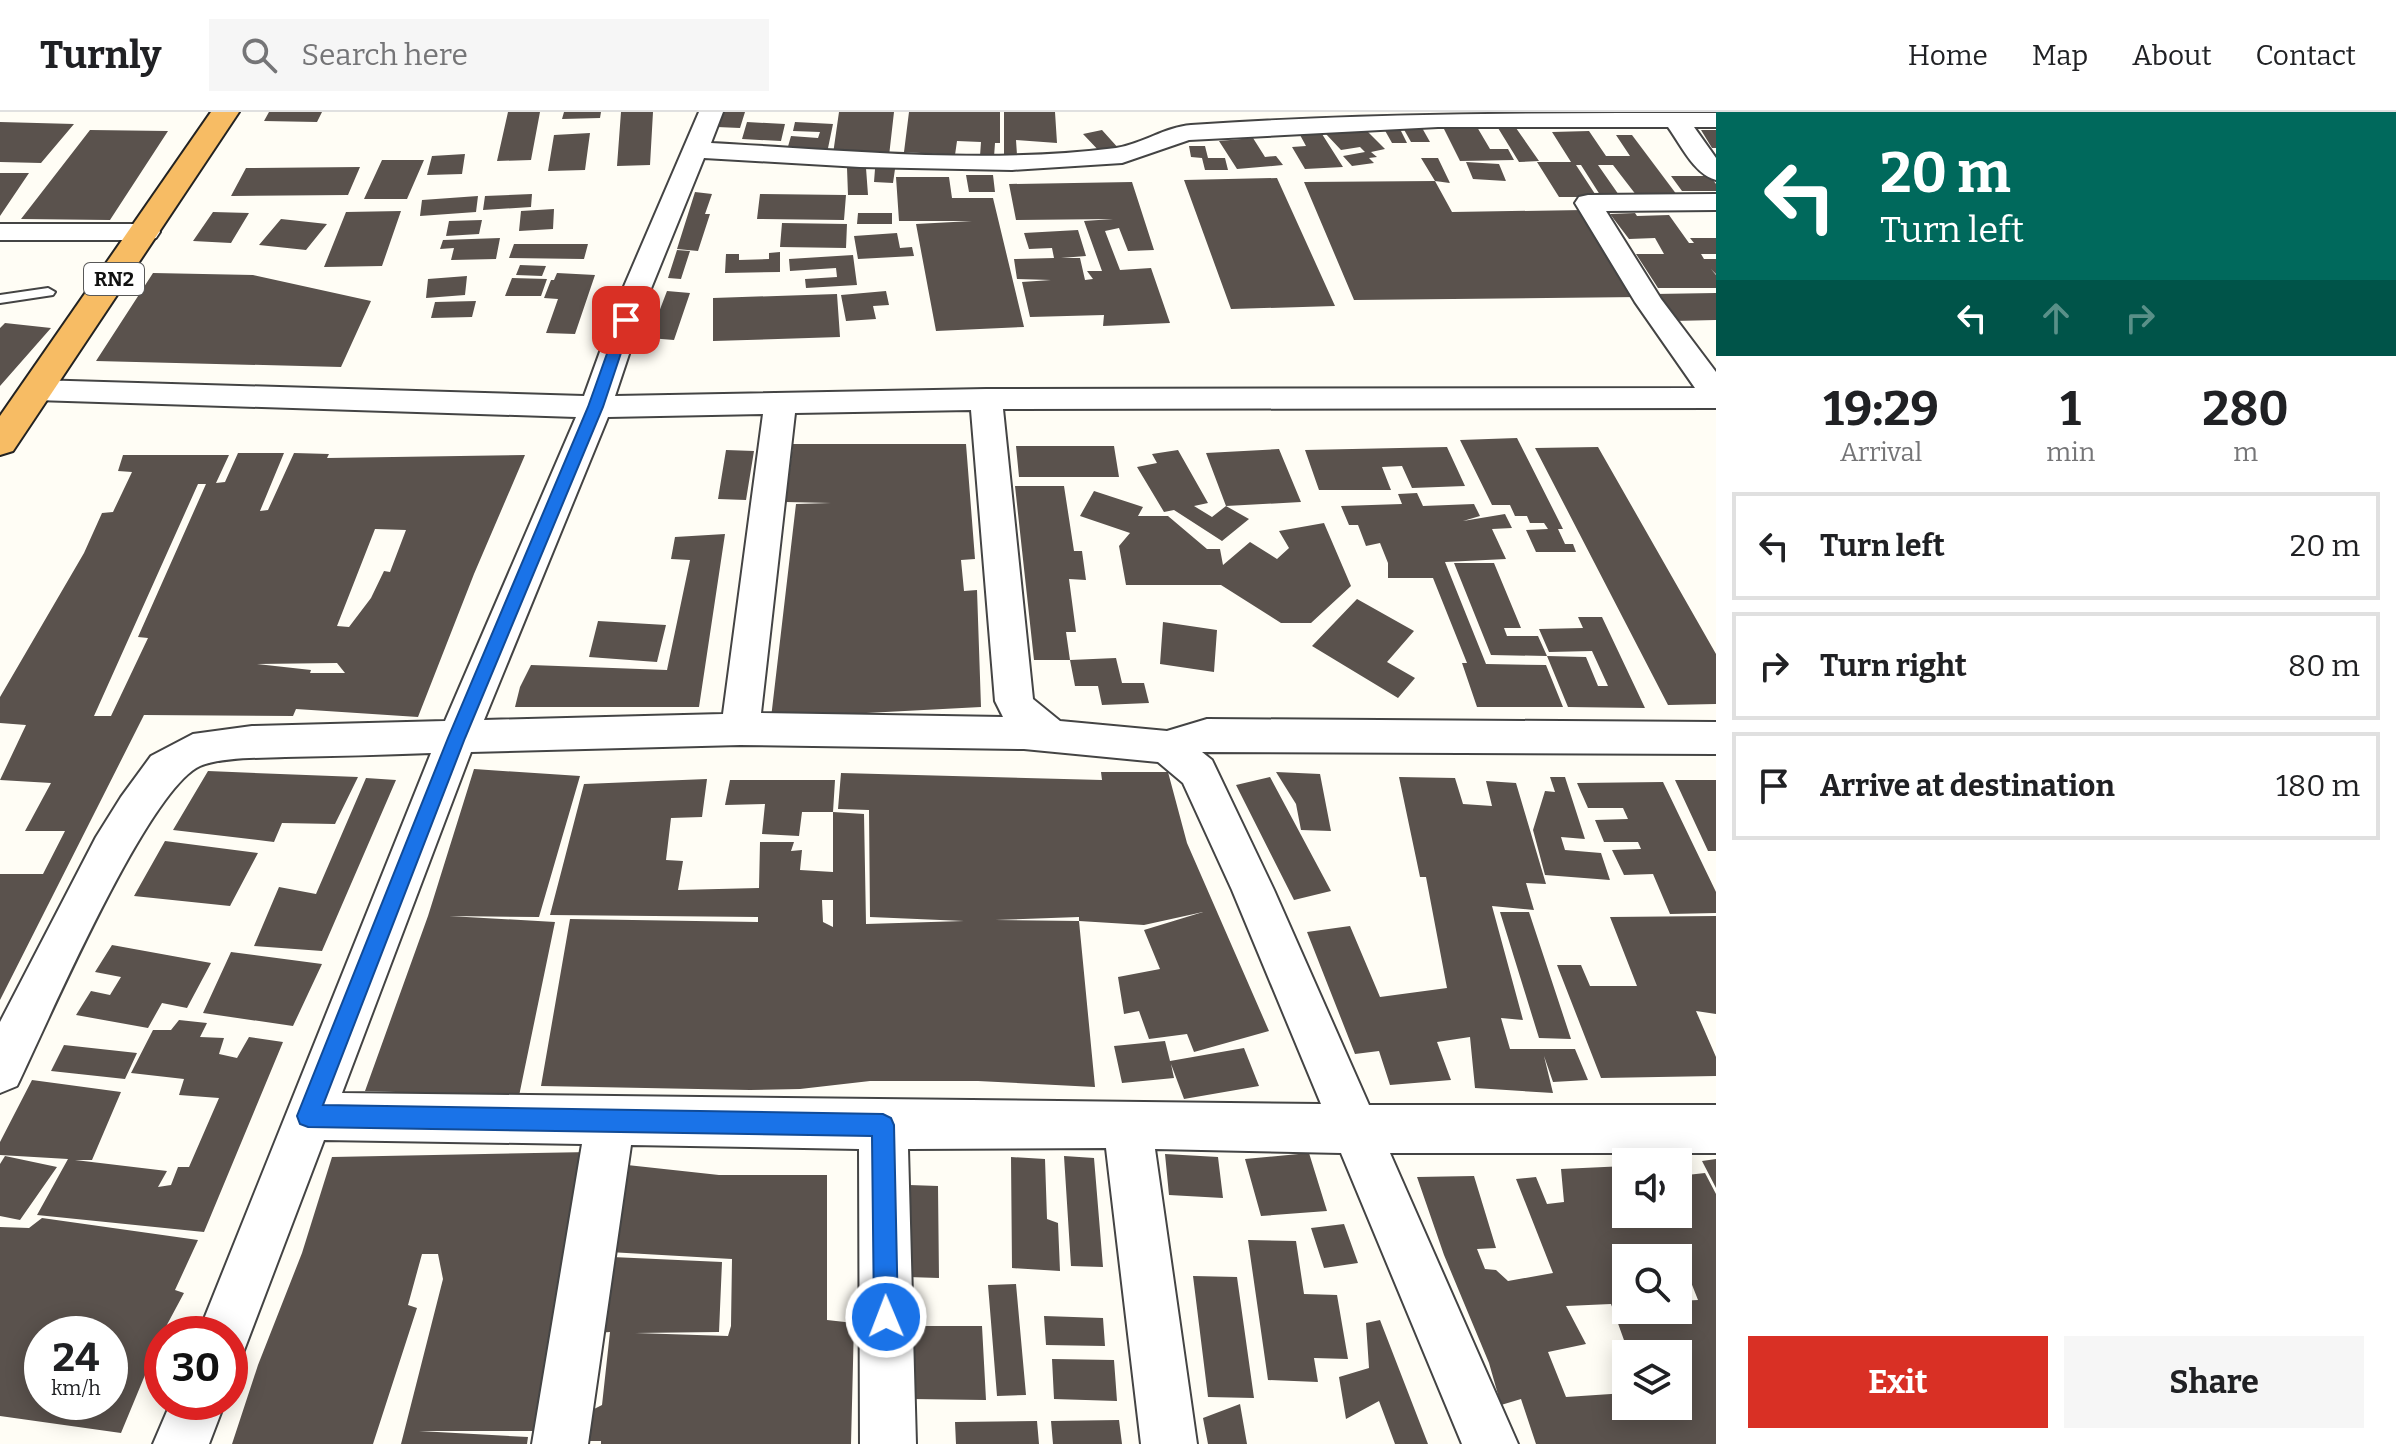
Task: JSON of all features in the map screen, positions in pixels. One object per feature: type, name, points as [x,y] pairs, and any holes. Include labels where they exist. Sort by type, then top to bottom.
[{"type":"highway","name":"RN2","points":[[0,443],[225,112]]},
{"type":"street","points":[[231,1316],[457,738],[596,407],[636,291],[711,112]]},
{"type":"street","points":[[695,150],[860,159],[1060,160],[1122,155],[1186,133],[1346,119],[1673,116],[1716,120]]},
{"type":"street","points":[[1673,116],[1716,172]]},
{"type":"street","points":[[1716,202],[1588,203],[1649,302],[1716,396]]},
{"type":"street","points":[[0,232],[146,232]]},
{"type":"street","points":[[36,390],[596,407],[986,399],[1716,396]]},
{"type":"street","points":[[986,399],[1014,701],[1022,715],[1052,736]]},
{"type":"street","points":[[740,729],[780,403]]},
{"type":"street","points":[[0,1070],[111,850],[135,809],[165,768],[193,750],[252,742],[740,729],[1052,736],[1167,747],[1207,735],[1716,738]]},
{"type":"street","points":[[1167,747],[1198,772],[1253,890],[1490,1444]]},
{"type":"street","points":[[308,1116],[883,1125],[1716,1129]]},
{"type":"street","points":[[560,1444],[610,1122]]},
{"type":"street","points":[[1127,1124],[1169,1444]]},
{"type":"street","points":[[883,1125],[888,1444]]},
{"type":"street","points":[[181,1444],[191,1420]]},
{"type":"lane","points":[[0,299],[48,292]]},
{"type":"building","points":[[269,112],[322,112],[317,122],[264,121]]},
{"type":"building","points":[[508,112],[540,112],[531,160],[497,161]]},
{"type":"building","points":[[564,112],[601,112],[600,118],[562,119]]},
{"type":"building","points":[[621,112],[653,112],[650,165],[617,166]]},
{"type":"building","points":[[721,112],[745,112],[740,128],[717,127]]},
{"type":"building","points":[[839,112],[894,112],[889,156],[833,154]]},
{"type":"building","points":[[909,112],[1000,112],[1000,143],[995,143],[994,157],[980,156],[981,142],[957,141],[955,155],[904,152]]},
{"type":"building","points":[[1004,112],[1055,112],[1057,143],[1016,140],[1017,155],[1004,154]]},
{"type":"building","points":[[0,122],[74,124],[41,163],[0,162]]},
{"type":"building","points":[[747,122],[785,124],[781,141],[742,139]]},
{"type":"building","points":[[795,122],[833,124],[827,153],[787,150],[791,136],[818,138],[820,132],[793,131]]},
{"type":"building","points":[[1402,126],[1421,126],[1430,142],[1411,142]]},
{"type":"building","points":[[1363,127],[1385,149],[1371,152],[1377,157],[1369,158],[1374,163],[1352,166],[1343,156],[1365,152],[1360,147],[1341,150],[1325,133]]},
{"type":"building","points":[[1383,127],[1399,127],[1407,143],[1392,143]]},
{"type":"building","points":[[1443,127],[1477,127],[1490,149],[1508,149],[1514,160],[1460,161]]},
{"type":"building","points":[[1498,128],[1516,128],[1539,161],[1519,162]]},
{"type":"building","points":[[90,130],[168,131],[110,220],[21,219]]},
{"type":"building","points":[[1102,130],[1120,150],[1102,154],[1083,134]]},
{"type":"building","points":[[1701,130],[1716,130],[1716,148],[1712,148]]},
{"type":"building","points":[[1589,131],[1606,156],[1630,156],[1616,135],[1632,135],[1680,199],[1640,200],[1613,165],[1598,165],[1621,198],[1602,198],[1581,165],[1576,165],[1597,197],[1559,197],[1537,162],[1571,162],[1552,132]]},
{"type":"building","points":[[590,133],[585,170],[548,171],[554,135]]},
{"type":"building","points":[[1322,134],[1343,167],[1305,169],[1292,147],[1306,146],[1300,135]]},
{"type":"building","points":[[1253,138],[1265,157],[1276,156],[1283,165],[1237,169],[1219,141]]},
{"type":"building","points":[[1189,146],[1205,146],[1208,158],[1225,158],[1228,170],[1205,170],[1202,158],[1191,157]]},
{"type":"building","points":[[465,154],[462,174],[427,175],[432,156]]},
{"type":"building","points":[[1421,158],[1438,158],[1450,183],[1435,181]]},
{"type":"building","points":[[382,160],[424,160],[407,199],[364,199]]},
{"type":"building","points":[[1466,162],[1499,164],[1506,181],[1473,179]]},
{"type":"building","points":[[360,167],[348,195],[231,196],[246,168]]},
{"type":"building","points":[[847,168],[866,168],[868,195],[848,195]]},
{"type":"building","points":[[875,169],[895,169],[893,183],[874,182]]},
{"type":"building","points":[[0,173],[29,173],[0,216]]},
{"type":"building","points":[[966,175],[993,175],[995,192],[969,192]]},
{"type":"building","points":[[1671,176],[1710,176],[1716,184],[1716,191],[1682,191]]},
{"type":"building","points":[[896,177],[949,177],[952,198],[993,198],[1024,327],[936,331],[916,224],[972,221],[899,221]]},
{"type":"building","points":[[1277,178],[1335,306],[1231,309],[1184,180]]},
{"type":"building","points":[[1435,181],[1452,212],[1583,210],[1640,297],[1354,300],[1304,182]]},
{"type":"building","points":[[1132,182],[1154,250],[1128,251],[1119,228],[1105,231],[1120,270],[1151,268],[1170,323],[1103,326],[1104,315],[1030,317],[1022,282],[1051,280],[1017,279],[1014,259],[1054,258],[1052,248],[1029,249],[1024,233],[1078,230],[1086,256],[1061,258],[1080,258],[1085,280],[1093,279],[1087,271],[1102,271],[1084,221],[1113,219],[1016,220],[1009,184]]},
{"type":"building","points":[[695,192],[712,194],[705,214],[710,214],[698,251],[677,249]]},
{"type":"building","points":[[532,194],[531,207],[483,210],[485,196]]},
{"type":"building","points":[[760,194],[846,195],[844,220],[757,219]]},
{"type":"building","points":[[478,196],[476,212],[420,216],[422,200]]},
{"type":"building","points":[[554,209],[553,229],[519,231],[521,211]]},
{"type":"building","points":[[401,211],[382,266],[324,267],[346,212]]},
{"type":"building","points":[[213,212],[249,213],[231,243],[193,241]]},
{"type":"building","points":[[858,213],[892,213],[892,224],[857,224]]},
{"type":"building","points":[[1635,213],[1637,216],[1669,215],[1689,243],[1694,243],[1690,238],[1716,238],[1716,254],[1701,254],[1704,259],[1716,259],[1716,274],[1711,269],[1716,275],[1716,288],[1658,288],[1636,254],[1664,254],[1655,238],[1629,239],[1610,214]]},
{"type":"building","points":[[281,219],[327,224],[306,250],[259,245]]},
{"type":"building","points":[[482,220],[479,234],[446,236],[449,221]]},
{"type":"building","points":[[782,223],[847,224],[846,248],[780,247]]},
{"type":"building","points":[[897,233],[900,248],[912,247],[914,256],[858,259],[854,236]]},
{"type":"building","points":[[500,238],[496,259],[451,260],[454,248],[440,249],[443,240]]},
{"type":"building","points":[[514,244],[588,244],[584,259],[509,258]]},
{"type":"building","points":[[677,250],[690,251],[681,279],[668,278]]},
{"type":"building","points":[[780,252],[780,272],[725,273],[726,254],[739,254],[739,260],[769,259],[769,253]]},
{"type":"building","points":[[853,255],[857,285],[806,288],[805,279],[837,277],[836,268],[790,271],[789,259]]},
{"type":"building","points":[[520,265],[546,266],[542,276],[516,275]]},
{"type":"building","points":[[153,273],[253,275],[371,301],[341,367],[96,361]]},
{"type":"building","points":[[557,273],[595,275],[575,334],[546,333],[558,299],[544,298]]},
{"type":"building","points":[[467,276],[465,295],[426,298],[428,279]]},
{"type":"building","points":[[512,278],[547,279],[541,296],[505,296]]},
{"type":"building","points":[[667,291],[690,293],[674,340],[649,338]]},
{"type":"building","points":[[886,291],[889,305],[873,306],[876,319],[846,321],[841,295]]},
{"type":"building","points":[[1716,293],[1716,320],[1673,321],[1654,294]]},
{"type":"building","points":[[837,294],[840,337],[713,341],[713,298]]},
{"type":"building","points":[[476,301],[472,317],[431,318],[435,302]]},
{"type":"building","points":[[5,323],[51,328],[0,386],[0,328]]},
{"type":"building","points":[[1517,438],[1563,529],[1558,529],[1565,544],[1573,544],[1576,552],[1536,552],[1526,530],[1548,529],[1544,523],[1530,523],[1527,516],[1515,516],[1510,505],[1492,505],[1460,440]]},
{"type":"building","points":[[793,444],[966,444],[975,559],[961,560],[964,591],[977,590],[981,707],[771,718],[796,504],[831,503],[786,502]]},
{"type":"building","points":[[1016,446],[1114,446],[1119,477],[1019,477]]},
{"type":"building","points":[[1447,447],[1465,486],[1412,488],[1402,466],[1382,467],[1391,490],[1319,490],[1305,450]]},
{"type":"building","points":[[1598,447],[1716,654],[1716,704],[1668,705],[1535,448]]},
{"type":"building","points":[[1279,449],[1301,502],[1226,506],[1206,453]]},
{"type":"building","points":[[726,450],[754,451],[746,500],[718,499]]},
{"type":"building","points":[[1178,450],[1208,503],[1194,506],[1212,517],[1226,506],[1249,519],[1222,541],[1174,510],[1164,512],[1137,467],[1157,463],[1152,454]]},
{"type":"building","points":[[238,453],[284,453],[260,511],[268,510],[294,453],[329,454],[327,458],[525,455],[418,717],[296,709],[293,716],[144,715],[0,1000],[0,874],[43,874],[65,831],[25,831],[51,783],[0,780],[26,725],[0,723],[0,697],[84,553],[102,513],[113,512],[132,472],[118,471],[123,455],[229,455],[216,483],[225,482]],"holes":[[[198,484],[206,484],[138,637],[148,638],[111,716],[94,716]],[[375,529],[406,530],[390,572],[384,571],[371,598],[349,627],[337,626]],[[337,663],[345,673],[310,673],[311,670],[257,664]]]},
{"type":"building","points":[[1015,486],[1064,486],[1074,551],[1082,551],[1086,580],[1069,579],[1076,632],[1066,632],[1070,660],[1034,660]]},
{"type":"building","points":[[1094,491],[1143,507],[1138,516],[1168,516],[1207,549],[1220,549],[1223,565],[1250,542],[1277,559],[1289,548],[1279,531],[1324,523],[1351,586],[1311,623],[1281,623],[1221,585],[1126,585],[1119,546],[1130,533],[1080,516]]},
{"type":"building","points":[[1417,493],[1423,506],[1474,504],[1480,516],[1463,521],[1505,514],[1512,528],[1492,529],[1506,559],[1445,562],[1486,664],[1546,665],[1563,707],[1477,707],[1462,663],[1467,663],[1433,578],[1388,578],[1388,563],[1380,543],[1366,546],[1358,525],[1349,525],[1341,506],[1402,504],[1398,494]]},
{"type":"building","points":[[725,534],[699,707],[515,707],[520,687],[531,665],[667,670],[690,560],[671,559],[675,537]]},
{"type":"building","points":[[1454,563],[1494,563],[1521,628],[1504,628],[1507,636],[1538,636],[1547,656],[1491,655]]},
{"type":"building","points":[[1357,599],[1414,631],[1387,662],[1415,678],[1398,698],[1312,646]]},
{"type":"building","points":[[1578,617],[1602,617],[1645,708],[1568,707],[1547,656],[1586,657],[1598,686],[1608,686],[1592,651],[1549,652],[1539,629],[1583,628]]},
{"type":"building","points":[[598,621],[666,625],[657,662],[589,657]]},
{"type":"building","points":[[1163,622],[1217,630],[1214,672],[1160,664]]},
{"type":"building","points":[[1116,658],[1122,683],[1144,683],[1149,703],[1102,705],[1098,686],[1075,686],[1070,660]]},
{"type":"building","points":[[474,769],[580,776],[539,917],[449,916],[555,922],[519,1096],[365,1091],[428,916]]},
{"type":"building","points":[[208,771],[358,777],[335,824],[282,823],[274,842],[173,830]]},
{"type":"building","points":[[1101,772],[1168,772],[1187,843],[1269,1031],[1194,1052],[1187,1034],[1149,1039],[1139,1011],[1124,1014],[1118,977],[1160,969],[1144,930],[1203,912],[1144,925],[1079,921],[1095,1087],[978,1081],[870,1081],[800,1089],[750,1090],[541,1086],[570,919],[758,922],[758,917],[550,915],[584,784],[707,779],[702,817],[671,818],[666,860],[683,861],[678,890],[759,888],[760,842],[794,842],[791,851],[802,850],[800,870],[833,872],[833,812],[864,814],[866,924],[964,921],[870,917],[869,810],[838,809],[841,773],[1102,780]],"holes":[[[822,900],[833,900],[833,927],[823,922]],[[1079,917],[1079,921],[995,920]]]},
{"type":"building","points":[[1276,772],[1320,774],[1331,831],[1301,830],[1296,804]]},
{"type":"building","points":[[1270,777],[1331,891],[1294,900],[1236,785]]},
{"type":"building","points":[[1399,777],[1455,778],[1463,804],[1492,806],[1486,781],[1516,783],[1546,884],[1526,883],[1534,910],[1492,906],[1523,1020],[1501,1018],[1510,1049],[1575,1049],[1588,1080],[1553,1082],[1544,1056],[1553,1093],[1475,1088],[1470,1037],[1437,1042],[1451,1080],[1390,1085],[1379,1051],[1355,1054],[1307,932],[1350,926],[1380,997],[1447,988],[1426,877],[1420,877]]},
{"type":"building","points":[[1550,777],[1565,777],[1585,839],[1561,837],[1565,850],[1601,853],[1610,880],[1545,875],[1533,830],[1545,791],[1555,792]]},
{"type":"building","points":[[366,778],[396,780],[322,951],[254,946],[279,887],[316,894]]},
{"type":"building","points":[[730,780],[835,780],[833,812],[802,812],[799,836],[762,834],[765,804],[725,805]]},
{"type":"building","points":[[1675,780],[1716,780],[1716,851],[1708,851]]},
{"type":"building","points":[[1663,782],[1716,892],[1716,913],[1670,914],[1653,874],[1624,875],[1612,850],[1641,849],[1638,842],[1604,842],[1595,820],[1628,819],[1623,808],[1588,808],[1577,783]]},
{"type":"building","points":[[165,841],[258,853],[230,906],[134,896]]},
{"type":"building","points":[[1500,912],[1529,912],[1571,1039],[1539,1038]]},
{"type":"building","points":[[1716,916],[1716,1014],[1696,1011],[1716,1057],[1716,1076],[1601,1078],[1557,965],[1581,965],[1590,986],[1637,986],[1610,917]]},
{"type":"building","points":[[112,945],[211,963],[187,1008],[162,1003],[148,1028],[76,1015],[91,991],[110,995],[121,977],[95,972]]},
{"type":"building","points":[[231,952],[322,964],[293,1026],[203,1013]]},
{"type":"building","points":[[179,1020],[207,1023],[200,1037],[224,1038],[219,1054],[237,1058],[249,1037],[283,1042],[204,1232],[37,1215],[68,1159],[0,1155],[0,1142],[32,1080],[121,1092],[92,1160],[75,1160],[167,1171],[158,1187],[171,1185],[178,1167],[189,1167],[219,1098],[179,1095],[184,1079],[131,1073],[153,1030],[171,1030]]},
{"type":"building","points":[[1165,1041],[1170,1061],[1244,1048],[1259,1086],[1184,1099],[1171,1064],[1174,1078],[1122,1083],[1114,1046]]},
{"type":"building","points":[[64,1045],[137,1053],[125,1079],[51,1071]]},
{"type":"building","points":[[590,1152],[538,1431],[419,1431],[528,1437],[527,1444],[401,1444],[443,1279],[438,1254],[422,1254],[408,1305],[417,1308],[373,1444],[232,1444],[240,1420],[248,1420],[248,1395],[302,1253],[332,1157]]},
{"type":"building","points":[[1309,1153],[1327,1211],[1261,1216],[1245,1159]]},
{"type":"building","points":[[1165,1154],[1218,1157],[1223,1198],[1169,1195]]},
{"type":"building","points":[[5,1156],[57,1167],[20,1220],[0,1216],[0,1164]]},
{"type":"building","points":[[1064,1156],[1094,1158],[1103,1267],[1071,1266]]},
{"type":"building","points":[[1011,1157],[1045,1159],[1047,1219],[1058,1223],[1060,1271],[1012,1268]]},
{"type":"building","points":[[1716,1159],[1716,1188],[1702,1161]]},
{"type":"building","points":[[618,1164],[719,1175],[827,1175],[827,1320],[854,1323],[851,1444],[601,1444],[601,1441],[588,1441],[592,1410],[602,1405],[610,1332],[597,1333],[612,1257],[722,1262],[719,1332],[635,1333],[728,1336],[731,1326],[732,1259],[609,1252]]},
{"type":"building","points":[[1612,1167],[1612,1228],[1692,1228],[1692,1174],[1705,1173],[1716,1194],[1716,1444],[1536,1444],[1521,1399],[1501,1405],[1489,1363],[1444,1255],[1417,1177],[1474,1176],[1496,1248],[1477,1249],[1485,1269],[1496,1270],[1508,1281],[1553,1273],[1516,1179],[1536,1177],[1547,1204],[1564,1202],[1561,1169]],"holes":[[[1612,1244],[1692,1244],[1692,1285],[1698,1300],[1692,1300],[1692,1324],[1618,1324],[1624,1340],[1692,1340],[1692,1420],[1612,1420],[1612,1394],[1566,1397],[1548,1352],[1586,1344],[1566,1306],[1611,1304],[1612,1307]]]},
{"type":"building","points":[[909,1185],[938,1186],[939,1278],[908,1277]]},
{"type":"building","points":[[42,1218],[198,1240],[175,1290],[184,1293],[172,1316],[144,1316],[144,1377],[128,1416],[128,1316],[24,1316],[24,1419],[0,1416],[0,1227],[29,1228]]},
{"type":"building","points":[[1344,1224],[1358,1263],[1324,1268],[1311,1228]]},
{"type":"building","points":[[1248,1240],[1296,1241],[1304,1294],[1337,1295],[1348,1359],[1314,1358],[1318,1382],[1268,1380]]},
{"type":"building","points":[[1193,1276],[1237,1277],[1254,1398],[1208,1397]]},
{"type":"building","points":[[1016,1284],[1026,1395],[997,1396],[988,1285]]},
{"type":"building","points":[[1044,1316],[1103,1318],[1105,1346],[1046,1345]]},
{"type":"building","points":[[1380,1320],[1428,1444],[1395,1444],[1379,1401],[1346,1419],[1339,1377],[1369,1368],[1366,1323]]},
{"type":"building","points":[[910,1326],[982,1326],[986,1400],[912,1399]]},
{"type":"building","points":[[1052,1359],[1114,1360],[1117,1401],[1054,1399]]},
{"type":"building","points":[[1240,1404],[1247,1444],[1208,1444],[1203,1418]]},
{"type":"building","points":[[28,1420],[126,1420],[121,1433]]},
{"type":"building","points":[[1119,1420],[1122,1444],[1053,1444],[1051,1421]]},
{"type":"building","points":[[1037,1421],[1039,1444],[956,1444],[955,1422]]},
{"type":"route","points":[[626,320],[596,407],[457,738],[308,1116],[883,1125],[886,1317]]}]
